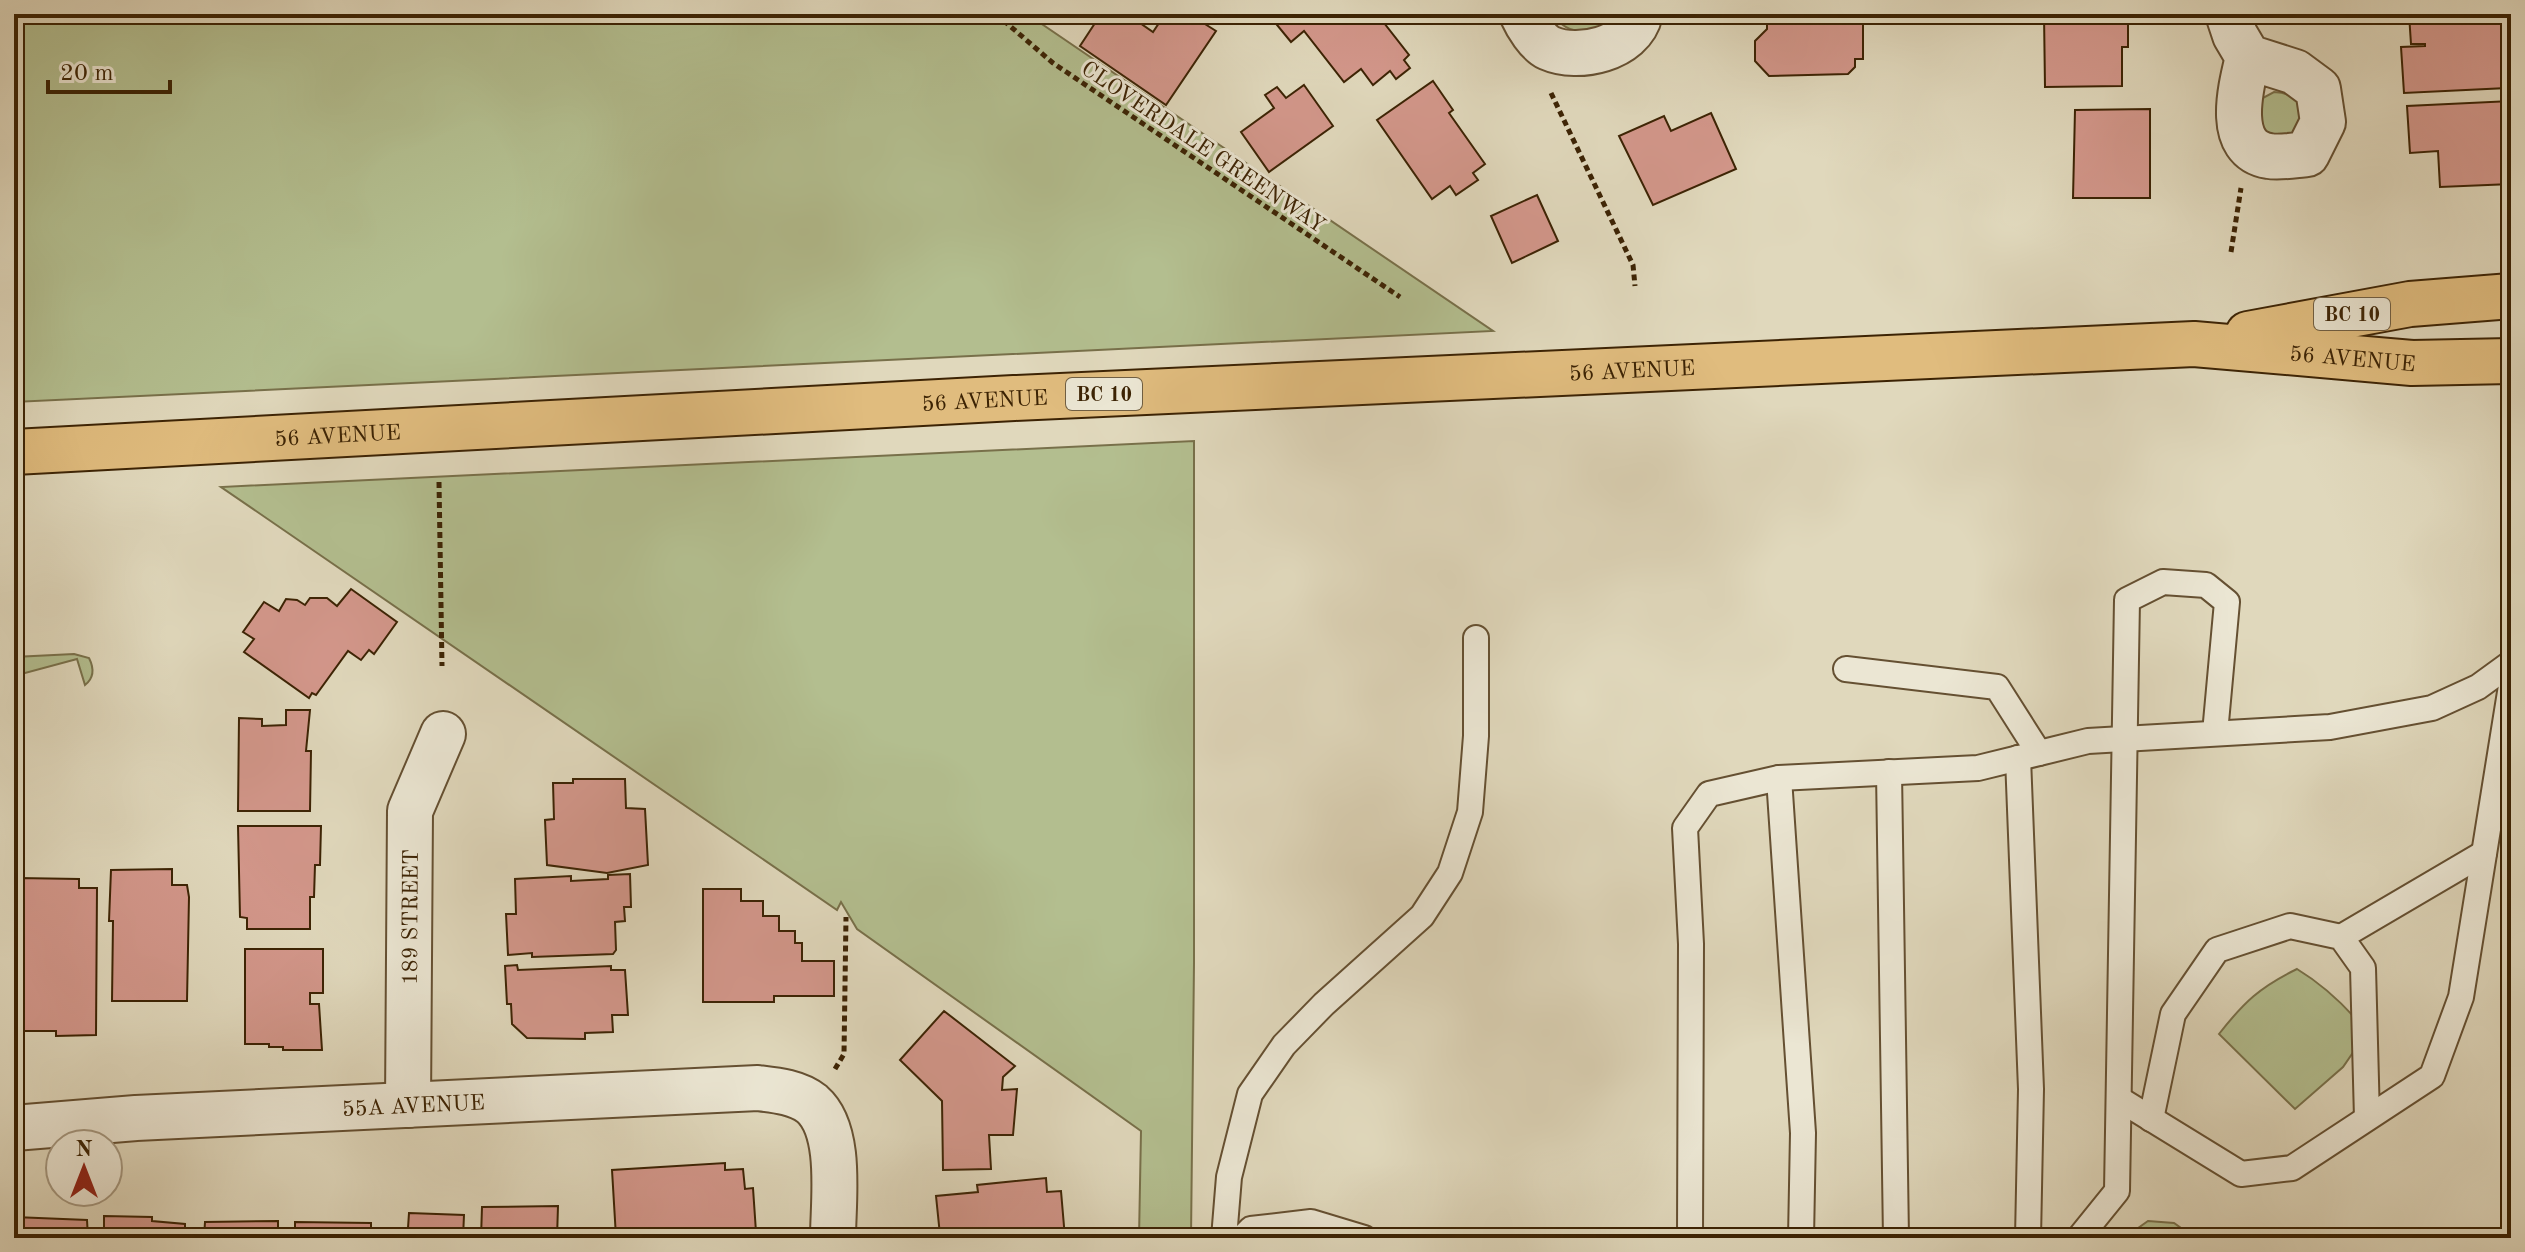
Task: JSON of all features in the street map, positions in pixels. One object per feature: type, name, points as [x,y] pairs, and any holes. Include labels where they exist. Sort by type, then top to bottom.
[{"type":"highway","name":"56 AVENUE","points":[[2194,344],[2410,304],[2511,296]]},
{"type":"highway","name":"56 AVENUE","points":[[14,452],[1030,397],[2194,344],[2412,363],[2511,361]]},
{"type":"street","points":[[1522,14],[1546,47],[1570,55],[1594,52],[1619,42],[1638,22],[1640,14]]},
{"type":"street","points":[[2228,14],[2235,35],[2248,57]]},
{"type":"street","name":"189 STREET","points":[[408,1105],[410,811],[443,734]]},
{"type":"street","name":"55A AVENUE","points":[[14,1128],[136,1118],[758,1088],[788,1092],[812,1104]]},
{"type":"street","points":[[812,1104],[828,1128],[834,1161],[833,1238]]},
{"type":"lane","points":[[2079,1238],[2117,1191],[2127,600],[2163,582],[2206,585],[2227,602],[2215,733]]},
{"type":"lane","points":[[1224,1238],[1229,1177],[1250,1094],[1294,1035],[1422,916],[1450,873],[1470,812],[1476,736],[1476,638]]},
{"type":"lane","points":[[1690,1238],[1691,944],[1685,828],[1709,794],[1779,778],[1978,768],[2088,741],[2330,727],[2432,708],[2478,687],[2511,663]]},
{"type":"lane","points":[[1846,669],[1997,687],[2029,755],[2031,1089],[2028,1238]]},
{"type":"lane","points":[[2119,1099],[2241,1174],[2292,1168],[2432,1076],[2461,997],[2511,686]]},
{"type":"lane","points":[[1889,772],[1896,1238]]},
{"type":"lane","points":[[1779,778],[1803,1133],[1801,1238]]},
{"type":"lane","points":[[2341,937],[2484,853]]},
{"type":"lane","points":[[2151,1119],[2173,1014],[2217,950],[2290,926],[2341,937],[2363,968],[2367,1118]]},
{"type":"lane","points":[[1242,1238],[1251,1229],[1311,1222],[1364,1238]]},
{"type":"path","name":"CLOVERDALE GREENWAY","points":[[996,14],[1053,63],[1400,297]]},
{"type":"path","points":[[1547,83],[1633,265],[1635,286]]},
{"type":"path","points":[[2231,252],[2242,179]]},
{"type":"path","points":[[439,482],[442,666]]},
{"type":"path","points":[[812,1104],[844,1054],[846,917]]},
{"type":"green space","points":[[14,14],[1027,14],[1493,331],[14,402]]},
{"type":"green space","points":[[1553,14],[1619,14],[1603,26],[1585,31],[1567,27]]},
{"type":"green space","points":[[2274,92],[2289,95],[2301,106],[2301,118],[2293,135],[2263,135],[2259,100]]},
{"type":"green space","points":[[1194,441],[1191,1238],[1139,1238],[1141,1131],[857,929],[841,902],[837,910],[221,487]]},
{"type":"green space","points":[[74,654],[89,658],[91,662],[92,676],[85,685],[77,659],[14,676],[14,657]]},
{"type":"green space","points":[[2297,969],[2335,997],[2367,1032],[2343,1067],[2295,1109],[2219,1034],[2254,996]]},
{"type":"green space","points":[[2148,1221],[2174,1223],[2195,1238],[2124,1238]]},
{"type":"building","points":[[1101,14],[1127,14],[1153,32],[1165,14],[1189,14],[1216,31],[1166,105],[1080,46]]},
{"type":"building","points":[[1268,14],[1377,14],[1409,55],[1404,60],[1410,68],[1396,79],[1390,71],[1373,85],[1361,69],[1344,82],[1304,31],[1291,42]]},
{"type":"building","points":[[1741,14],[1863,14],[1863,59],[1855,59],[1855,67],[1848,74],[1769,76],[1755,61],[1755,41],[1767,29],[1767,24],[1741,23]]},
{"type":"building","points":[[2044,14],[2128,14],[2128,47],[2122,47],[2122,86],[2045,87]]},
{"type":"building","points":[[2409,14],[2503,14],[2507,88],[2404,93],[2401,47],[2425,46],[2411,44]]},
{"type":"building","points":[[1433,81],[1453,110],[1449,113],[1485,164],[1473,173],[1478,180],[1456,195],[1450,186],[1432,199],[1377,120]]},
{"type":"building","points":[[1304,85],[1333,126],[1269,172],[1241,132],[1274,108],[1265,95],[1277,87],[1286,98]]},
{"type":"building","points":[[2511,101],[2511,184],[2440,187],[2438,151],[2410,153],[2407,106]]},
{"type":"building","points":[[2150,109],[2150,198],[2073,198],[2075,110]]},
{"type":"building","points":[[1711,113],[1736,169],[1653,205],[1619,136],[1664,116],[1671,131]]},
{"type":"building","points":[[1537,195],[1558,241],[1512,263],[1491,216]]},
{"type":"building","points":[[351,589],[397,622],[374,654],[369,650],[361,660],[348,651],[316,695],[312,693],[309,698],[244,652],[254,639],[243,632],[264,602],[279,611],[286,599],[305,605],[310,598],[327,598],[337,606]]},
{"type":"building","points":[[286,710],[310,710],[306,751],[311,751],[310,811],[238,811],[239,718],[262,719],[262,726],[286,725]]},
{"type":"building","points":[[573,779],[625,779],[626,808],[645,809],[648,865],[607,873],[547,865],[545,820],[554,819],[553,783],[573,783]]},
{"type":"building","points":[[238,826],[321,826],[320,865],[315,865],[314,897],[310,897],[310,929],[247,929],[247,918],[240,917]]},
{"type":"building","points":[[172,869],[172,885],[187,885],[189,897],[187,1001],[112,1001],[111,870]]},
{"type":"building","points":[[630,874],[631,907],[624,907],[625,921],[615,922],[616,950],[613,954],[508,955],[506,914],[516,914],[515,879],[571,876],[571,881]]},
{"type":"building","points":[[18,878],[79,879],[79,888],[97,888],[96,1035],[56,1036],[56,1031],[22,1031],[21,933],[17,933]]},
{"type":"building","points":[[703,889],[741,889],[741,901],[763,901],[763,916],[779,916],[779,931],[795,931],[795,943],[802,943],[802,961],[834,961],[834,996],[774,996],[774,1002],[703,1002]]},
{"type":"building","points":[[245,949],[323,949],[323,993],[310,993],[310,1004],[319,1004],[322,1050],[283,1050],[283,1047],[269,1047],[269,1044],[245,1044]]},
{"type":"building","points":[[517,965],[518,970],[611,966],[611,970],[625,970],[628,1015],[612,1015],[613,1032],[585,1033],[585,1039],[527,1038],[512,1024],[511,1004],[507,1004],[505,966]]},
{"type":"building","points":[[944,1011],[1015,1066],[1003,1077],[1002,1090],[1017,1089],[1013,1135],[989,1135],[991,1169],[943,1170],[942,1101],[900,1060]]},
{"type":"building","points":[[725,1163],[725,1170],[743,1169],[745,1189],[753,1188],[756,1232],[616,1237],[612,1170]]},
{"type":"building","points":[[1046,1178],[1047,1192],[1061,1191],[1065,1238],[952,1238],[952,1234],[940,1235],[936,1196],[978,1192],[977,1185]]},
{"type":"building","points":[[558,1206],[557,1238],[481,1238],[482,1207]]},
{"type":"building","points":[[409,1213],[464,1215],[463,1238],[387,1238],[387,1228],[408,1228]]},
{"type":"building","points":[[104,1216],[152,1217],[152,1221],[185,1224],[185,1238],[104,1238]]},
{"type":"building","points":[[14,1217],[87,1220],[88,1238],[14,1238]]},
{"type":"building","points":[[278,1221],[278,1238],[204,1238],[205,1222]]},
{"type":"building","points":[[295,1222],[371,1223],[371,1238],[295,1238]]}]
